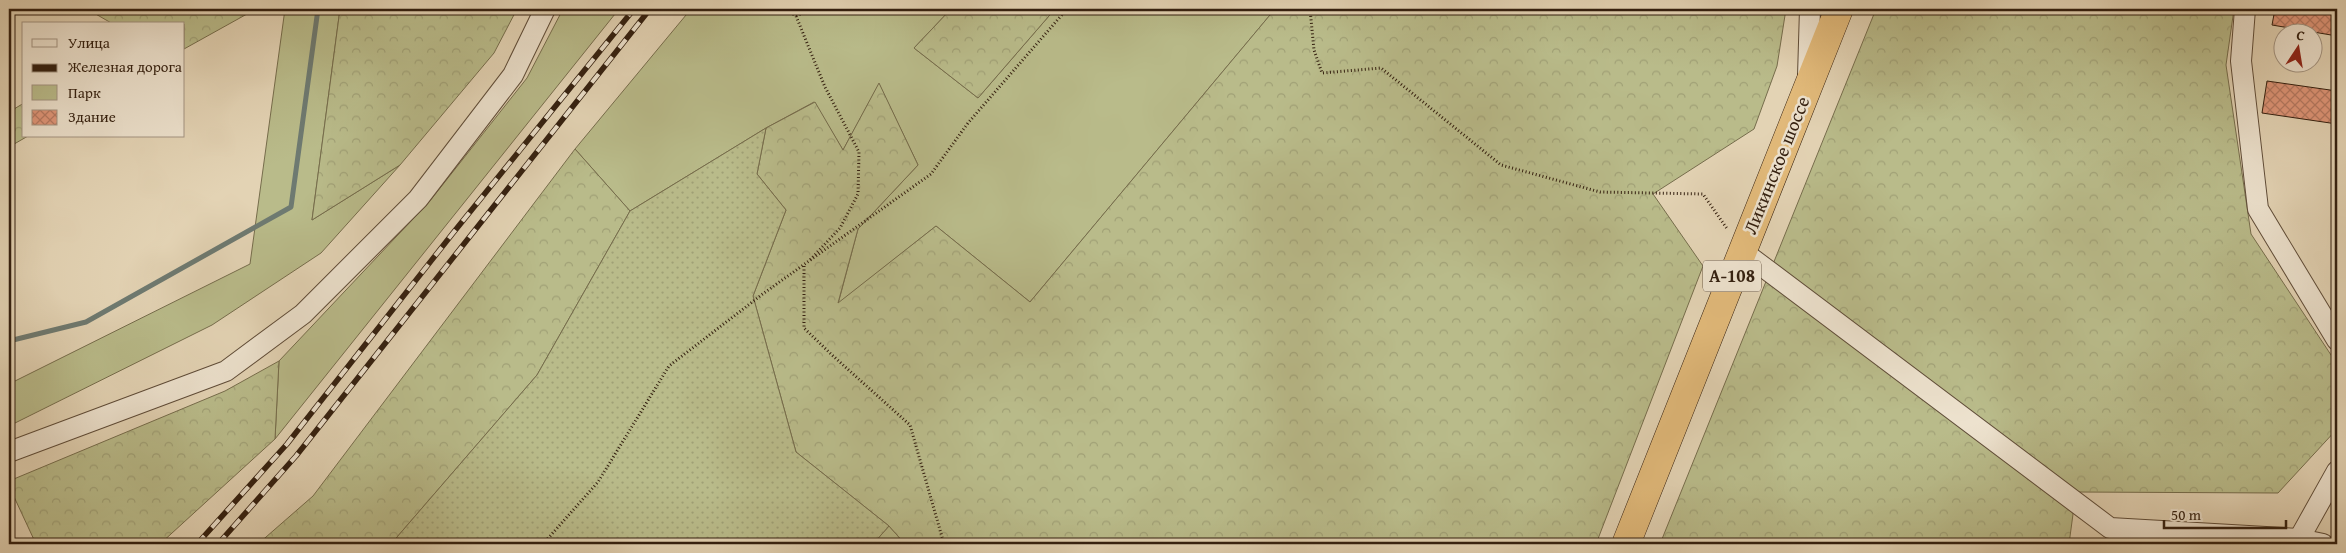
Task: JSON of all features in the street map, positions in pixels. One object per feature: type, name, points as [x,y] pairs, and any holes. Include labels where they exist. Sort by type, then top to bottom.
[{"type":"highway","name":"Ликинское шоссе","points":[[1626,544],[1839,9]]},
{"type":"street","points":[[9,452],[226,371],[303,314],[418,199],[513,75],[545,9]]},
{"type":"street","points":[[1808,86],[1810,9]]},
{"type":"street","points":[[2245,9],[2241,61],[2258,209],[2337,340]]},
{"type":"street","points":[[1742,251],[2110,528],[2299,539],[2323,544]]},
{"type":"street","points":[[2299,539],[2337,471]]},
{"type":"path","points":[[784,9],[796,16],[825,86],[859,152],[858,194],[840,228],[804,266],[804,328],[832,356],[910,425],[944,544]]},
{"type":"path","points":[[796,16],[813,9]]},
{"type":"path","points":[[543,544],[598,482],[670,366],[764,293],[931,174],[968,122],[1067,9]]},
{"type":"path","points":[[1310,9],[1314,50],[1322,73],[1380,68],[1501,165],[1600,192],[1703,194],[1742,251]]},
{"type":"green space","points":[[87,9],[285,9],[285,12],[247,14],[185,48],[185,22],[110,22]]},
{"type":"green space","points":[[285,9],[340,9],[312,220],[400,165],[321,253],[212,325],[9,426],[9,384],[250,264]]},
{"type":"green space","points":[[340,9],[517,9],[494,53],[400,165],[312,220]]},
{"type":"green space","points":[[563,9],[619,9],[275,439],[279,361],[429,202],[527,78]]},
{"type":"green space","points":[[691,9],[951,9],[914,48],[978,98],[1055,9],[1275,9],[1030,302],[936,226],[838,304],[858,229],[918,165],[879,84],[843,150],[814,102],[766,128],[630,211],[575,149]]},
{"type":"green space","points":[[951,9],[1055,9],[978,98],[914,48]]},
{"type":"green space","points":[[1275,9],[1786,9],[1777,66],[1754,129],[1653,194],[1703,266],[1596,544],[905,544],[889,526],[796,452],[753,296],[786,210],[757,174],[766,128],[815,102],[843,150],[879,83],[918,165],[858,229],[838,303],[936,226],[1030,302]]},
{"type":"green space","points":[[1876,9],[2234,9],[2226,65],[2251,234],[2337,364],[2337,429],[2278,493],[2076,492],[2069,544],[1660,544]]},
{"type":"green space","points":[[22,104],[22,138],[25,138],[9,147],[9,112]]},
{"type":"green space","points":[[766,128],[757,174],[786,210],[753,296],[796,452],[889,526],[873,544],[391,544],[537,375],[630,211]]},
{"type":"green space","points":[[575,149],[630,211],[537,375],[391,544],[258,544],[313,496]]},
{"type":"green space","points":[[279,361],[275,439],[160,544],[36,544],[9,486],[9,481],[225,391]]},
{"type":"green space","points":[[889,526],[905,544],[873,544]]},
{"type":"building","points":[[2275,9],[2337,9],[2337,36],[2324,34],[2324,22],[2274,22],[2274,25],[2272,25]]},
{"type":"building","points":[[2267,81],[2337,91],[2337,124],[2262,113]]},
{"type":"waterway","points":[[9,341],[86,322],[291,207],[318,9]]},
{"type":"railway","points":[[197,544],[287,444],[453,233],[634,9]]},
{"type":"railway","points":[[218,544],[296,456],[650,9]]}]
